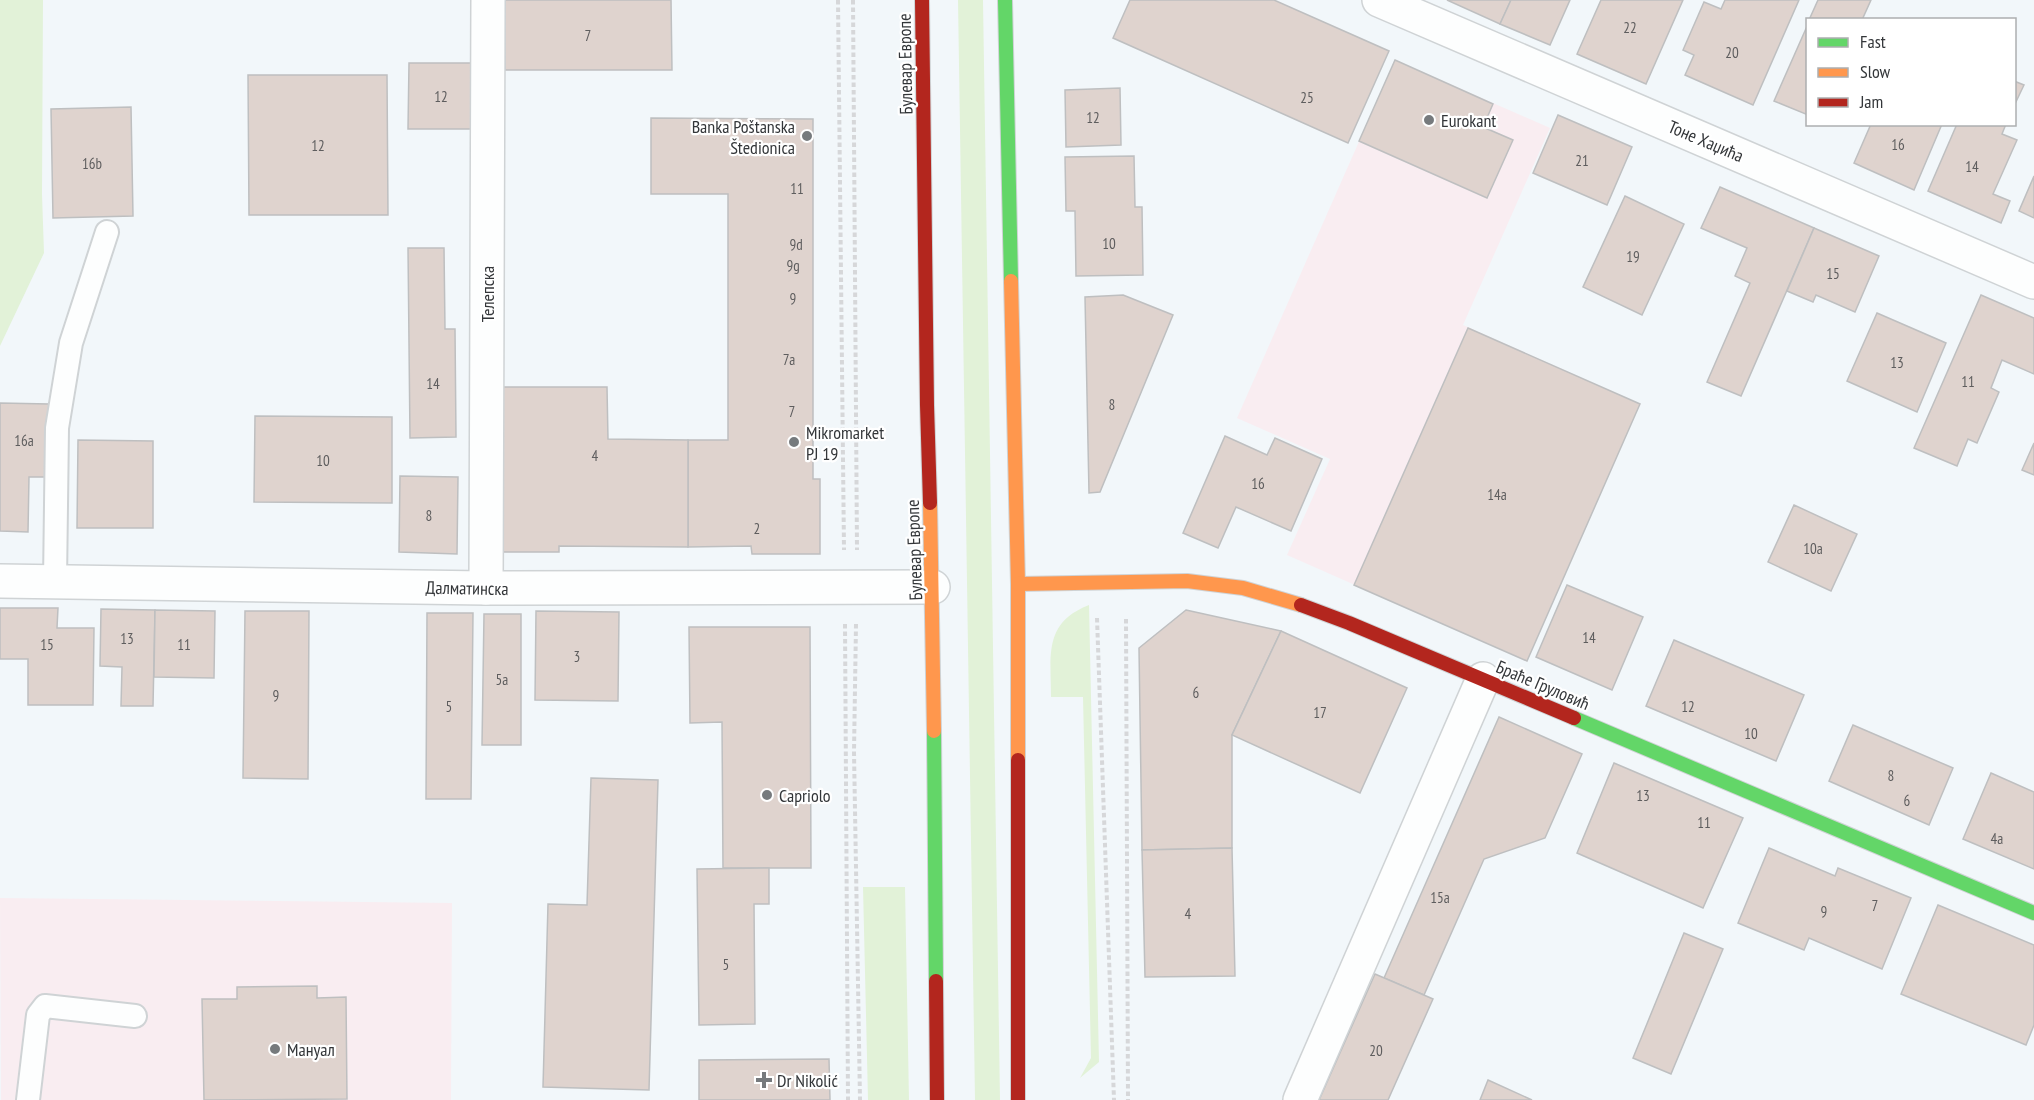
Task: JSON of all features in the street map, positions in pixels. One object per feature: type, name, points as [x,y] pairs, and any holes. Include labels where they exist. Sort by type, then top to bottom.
[{"type":"main road","name":"Булевар Европе","points":[[922,0],[927,405],[933,587],[937,1100]]},
{"type":"main road","points":[[1005,0],[1018,584],[1018,1100]]},
{"type":"main road","name":"Браће Груловић","points":[[1018,584],[1206,583],[1243,588],[1289,601],[1348,622],[2034,914]]},
{"type":"street","name":"Телепска","points":[[486,588],[488,0]]},
{"type":"street","name":"Тоне Хаџића","points":[[1378,0],[2034,282]]},
{"type":"street","name":"Далматинска","points":[[0,581],[486,588],[933,587]]},
{"type":"street","points":[[1300,1100],[1483,679]]},
{"type":"lane","points":[[55,582],[57,428],[71,343],[107,232]]},
{"type":"lane","points":[[28,1100],[38,1015],[45,1006],[135,1016]]},
{"type":"path","points":[[1126,582],[1128,1100]]},
{"type":"path","points":[[1096,583],[1114,1100]]},
{"type":"shaded area","points":[[1395,60],[1550,128],[1463,325],[1640,404],[1527,661],[1287,555],[1330,459],[1237,418]]},
{"type":"shaded area","points":[[0,898],[452,903],[451,1100],[1,1100]]},
{"type":"green space","points":[[0,0],[43,0],[44,253],[0,346]]},
{"type":"green space","points":[[958,0],[983,0],[1000,1100],[975,1100]]},
{"type":"green space","points":[[1089,605],[1099,1062],[1080,1078],[1091,1058],[1083,697],[1051,697],[1050,668],[1053,642],[1057,631],[1074,612]]},
{"type":"green space","points":[[863,887],[905,887],[909,1100],[868,1100]]},
{"type":"building","points":[[504,0],[671,0],[672,70],[505,70]]},
{"type":"building","points":[[1130,0],[1274,0],[1389,51],[1348,143],[1113,38]]},
{"type":"building","points":[[1447,0],[1511,0],[1500,24]]},
{"type":"building","points":[[1511,0],[1570,0],[1550,45],[1500,24]]},
{"type":"building","points":[[1601,0],[1683,0],[1646,84],[1577,54]]},
{"type":"building","points":[[1725,0],[1799,0],[1753,105],[1685,75],[1694,55],[1683,50],[1704,2],[1721,9]]},
{"type":"building","points":[[1818,0],[1871,0],[1863,18],[1810,18]]},
{"type":"building","points":[[1806,29],[1806,114],[1774,101]]},
{"type":"building","points":[[1395,60],[1493,104],[1483,127],[1513,140],[1487,198],[1359,141]]},
{"type":"building","points":[[409,63],[473,63],[473,129],[408,129]]},
{"type":"building","points":[[248,75],[387,75],[388,215],[249,215]]},
{"type":"building","points":[[2016,82],[2024,85],[2016,102]]},
{"type":"building","points":[[1120,88],[1121,145],[1066,147],[1065,90]]},
{"type":"building","points":[[131,107],[133,216],[53,218],[51,109]]},
{"type":"building","points":[[1558,115],[1632,147],[1607,205],[1533,173]]},
{"type":"building","points":[[651,118],[813,119],[813,479],[820,479],[820,554],[752,554],[751,546],[688,547],[688,440],[728,440],[728,194],[651,194]]},
{"type":"building","points":[[1870,126],[1941,126],[1914,190],[1854,163]]},
{"type":"building","points":[[1956,126],[2005,126],[2002,134],[2017,140],[1993,194],[2010,201],[2001,223],[1928,191]]},
{"type":"building","points":[[1134,156],[1135,207],[1142,207],[1143,275],[1076,276],[1075,211],[1066,211],[1065,157]]},
{"type":"building","points":[[2034,176],[2034,218],[2019,211]]},
{"type":"building","points":[[1720,187],[1814,228],[1741,396],[1707,382],[1750,283],[1735,276],[1747,248],[1701,228]]},
{"type":"building","points":[[1625,196],[1684,224],[1642,315],[1583,287]]},
{"type":"building","points":[[1814,228],[1879,256],[1855,312],[1816,295],[1813,302],[1787,291]]},
{"type":"building","points":[[408,248],[444,248],[445,329],[455,329],[456,437],[410,438]]},
{"type":"building","points":[[1123,295],[1173,315],[1100,492],[1089,493],[1085,297]]},
{"type":"building","points":[[1981,295],[2034,318],[2034,374],[2002,360],[1991,388],[1999,392],[1977,443],[1968,439],[1957,466],[1914,448]]},
{"type":"building","points":[[1877,313],[1946,343],[1917,412],[1847,381]]},
{"type":"building","points":[[1468,328],[1640,404],[1527,661],[1354,585]]},
{"type":"building","points":[[502,387],[607,387],[608,439],[688,440],[688,547],[559,546],[559,552],[494,552]]},
{"type":"building","points":[[0,403],[49,404],[47,477],[29,477],[28,532],[0,531]]},
{"type":"building","points":[[255,416],[392,417],[392,503],[254,502]]},
{"type":"building","points":[[1225,436],[1267,455],[1275,438],[1322,459],[1291,531],[1236,507],[1218,548],[1183,533]]},
{"type":"building","points":[[78,440],[153,441],[153,528],[77,528]]},
{"type":"building","points":[[2034,443],[2034,475],[2022,470]]},
{"type":"building","points":[[400,476],[458,477],[457,554],[399,552]]},
{"type":"building","points":[[1794,505],[1857,534],[1831,591],[1768,562]]},
{"type":"building","points":[[1567,585],[1643,617],[1612,690],[1536,657]]},
{"type":"building","points":[[0,608],[58,608],[57,628],[94,628],[93,705],[28,705],[28,659],[0,659]]},
{"type":"building","points":[[101,609],[155,610],[153,706],[121,706],[122,667],[100,666]]},
{"type":"building","points":[[155,610],[215,611],[214,678],[154,677]]},
{"type":"building","points":[[1186,610],[1281,631],[1232,735],[1232,848],[1142,850],[1139,648]]},
{"type":"building","points":[[245,611],[309,611],[308,779],[243,778]]},
{"type":"building","points":[[536,611],[619,612],[618,701],[535,700]]},
{"type":"building","points":[[427,613],[473,613],[471,799],[426,799]]},
{"type":"building","points":[[484,614],[521,614],[521,745],[482,745]]},
{"type":"building","name":"Capriolo","points":[[689,627],[810,627],[811,868],[723,868],[722,722],[690,723]]},
{"type":"building","points":[[1281,631],[1407,688],[1360,793],[1232,735]]},
{"type":"building","points":[[1674,640],[1804,695],[1776,761],[1646,706]]},
{"type":"building","points":[[1499,717],[1582,754],[1545,838],[1484,859],[1424,995],[1384,978]]},
{"type":"building","points":[[1853,725],[1953,768],[1929,825],[1829,781]]},
{"type":"building","points":[[1614,763],[1743,818],[1703,908],[1577,853]]},
{"type":"building","points":[[1991,773],[2034,792],[2034,869],[1963,839]]},
{"type":"building","points":[[591,778],[658,780],[649,1090],[543,1087],[548,904],[587,905]]},
{"type":"building","points":[[1232,848],[1235,976],[1145,977],[1142,850]]},
{"type":"building","points":[[1769,848],[1835,876],[1838,868],[1911,898],[1882,969],[1809,938],[1804,950],[1738,923]]},
{"type":"building","points":[[769,868],[769,904],[754,904],[755,1024],[699,1025],[697,869]]},
{"type":"building","points":[[1938,905],[2034,945],[2034,1025],[2026,1045],[1901,994]]},
{"type":"building","points":[[1684,933],[1723,949],[1671,1074],[1633,1058]]},
{"type":"building","points":[[1375,974],[1433,999],[1388,1100],[1319,1100]]},
{"type":"building","name":"Мануал","points":[[317,986],[317,998],[346,997],[347,1099],[204,1100],[202,999],[237,999],[237,987]]},
{"type":"building","name":"Dr Nikolić","points":[[829,1059],[830,1100],[699,1100],[699,1060]]},
{"type":"building","points":[[1488,1080],[1532,1100],[1480,1100]]},
{"type":"traffic: fast","points":[[1005,0],[1011,281]]},
{"type":"traffic: fast","points":[[1574,718],[2034,913]]},
{"type":"traffic: fast","points":[[934,731],[936,981]]},
{"type":"traffic: slow","points":[[1011,281],[1018,584],[1018,760]]},
{"type":"traffic: slow","points":[[930,503],[934,731]]},
{"type":"traffic: slow","points":[[1018,584],[1187,581],[1243,588],[1301,605]]},
{"type":"traffic: jam","points":[[922,0],[930,503]]},
{"type":"traffic: jam","points":[[1301,605],[1574,718]]},
{"type":"traffic: jam","points":[[1018,760],[1018,1100]]},
{"type":"traffic: jam","points":[[936,981],[937,1100]]},
{"type":"place","name":"Eurokant","points":[[1429,120]]},
{"type":"place","name":"Banka Poštanska Štedionica","points":[[807,136]]},
{"type":"place","name":"Mikromarket PJ 19","points":[[794,442]]},
{"type":"place","name":"Capriolo","points":[[767,795]]},
{"type":"place","name":"Мануал","points":[[275,1049]]},
{"type":"place","name":"Dr Nikolić","points":[[764,1080]]}]
